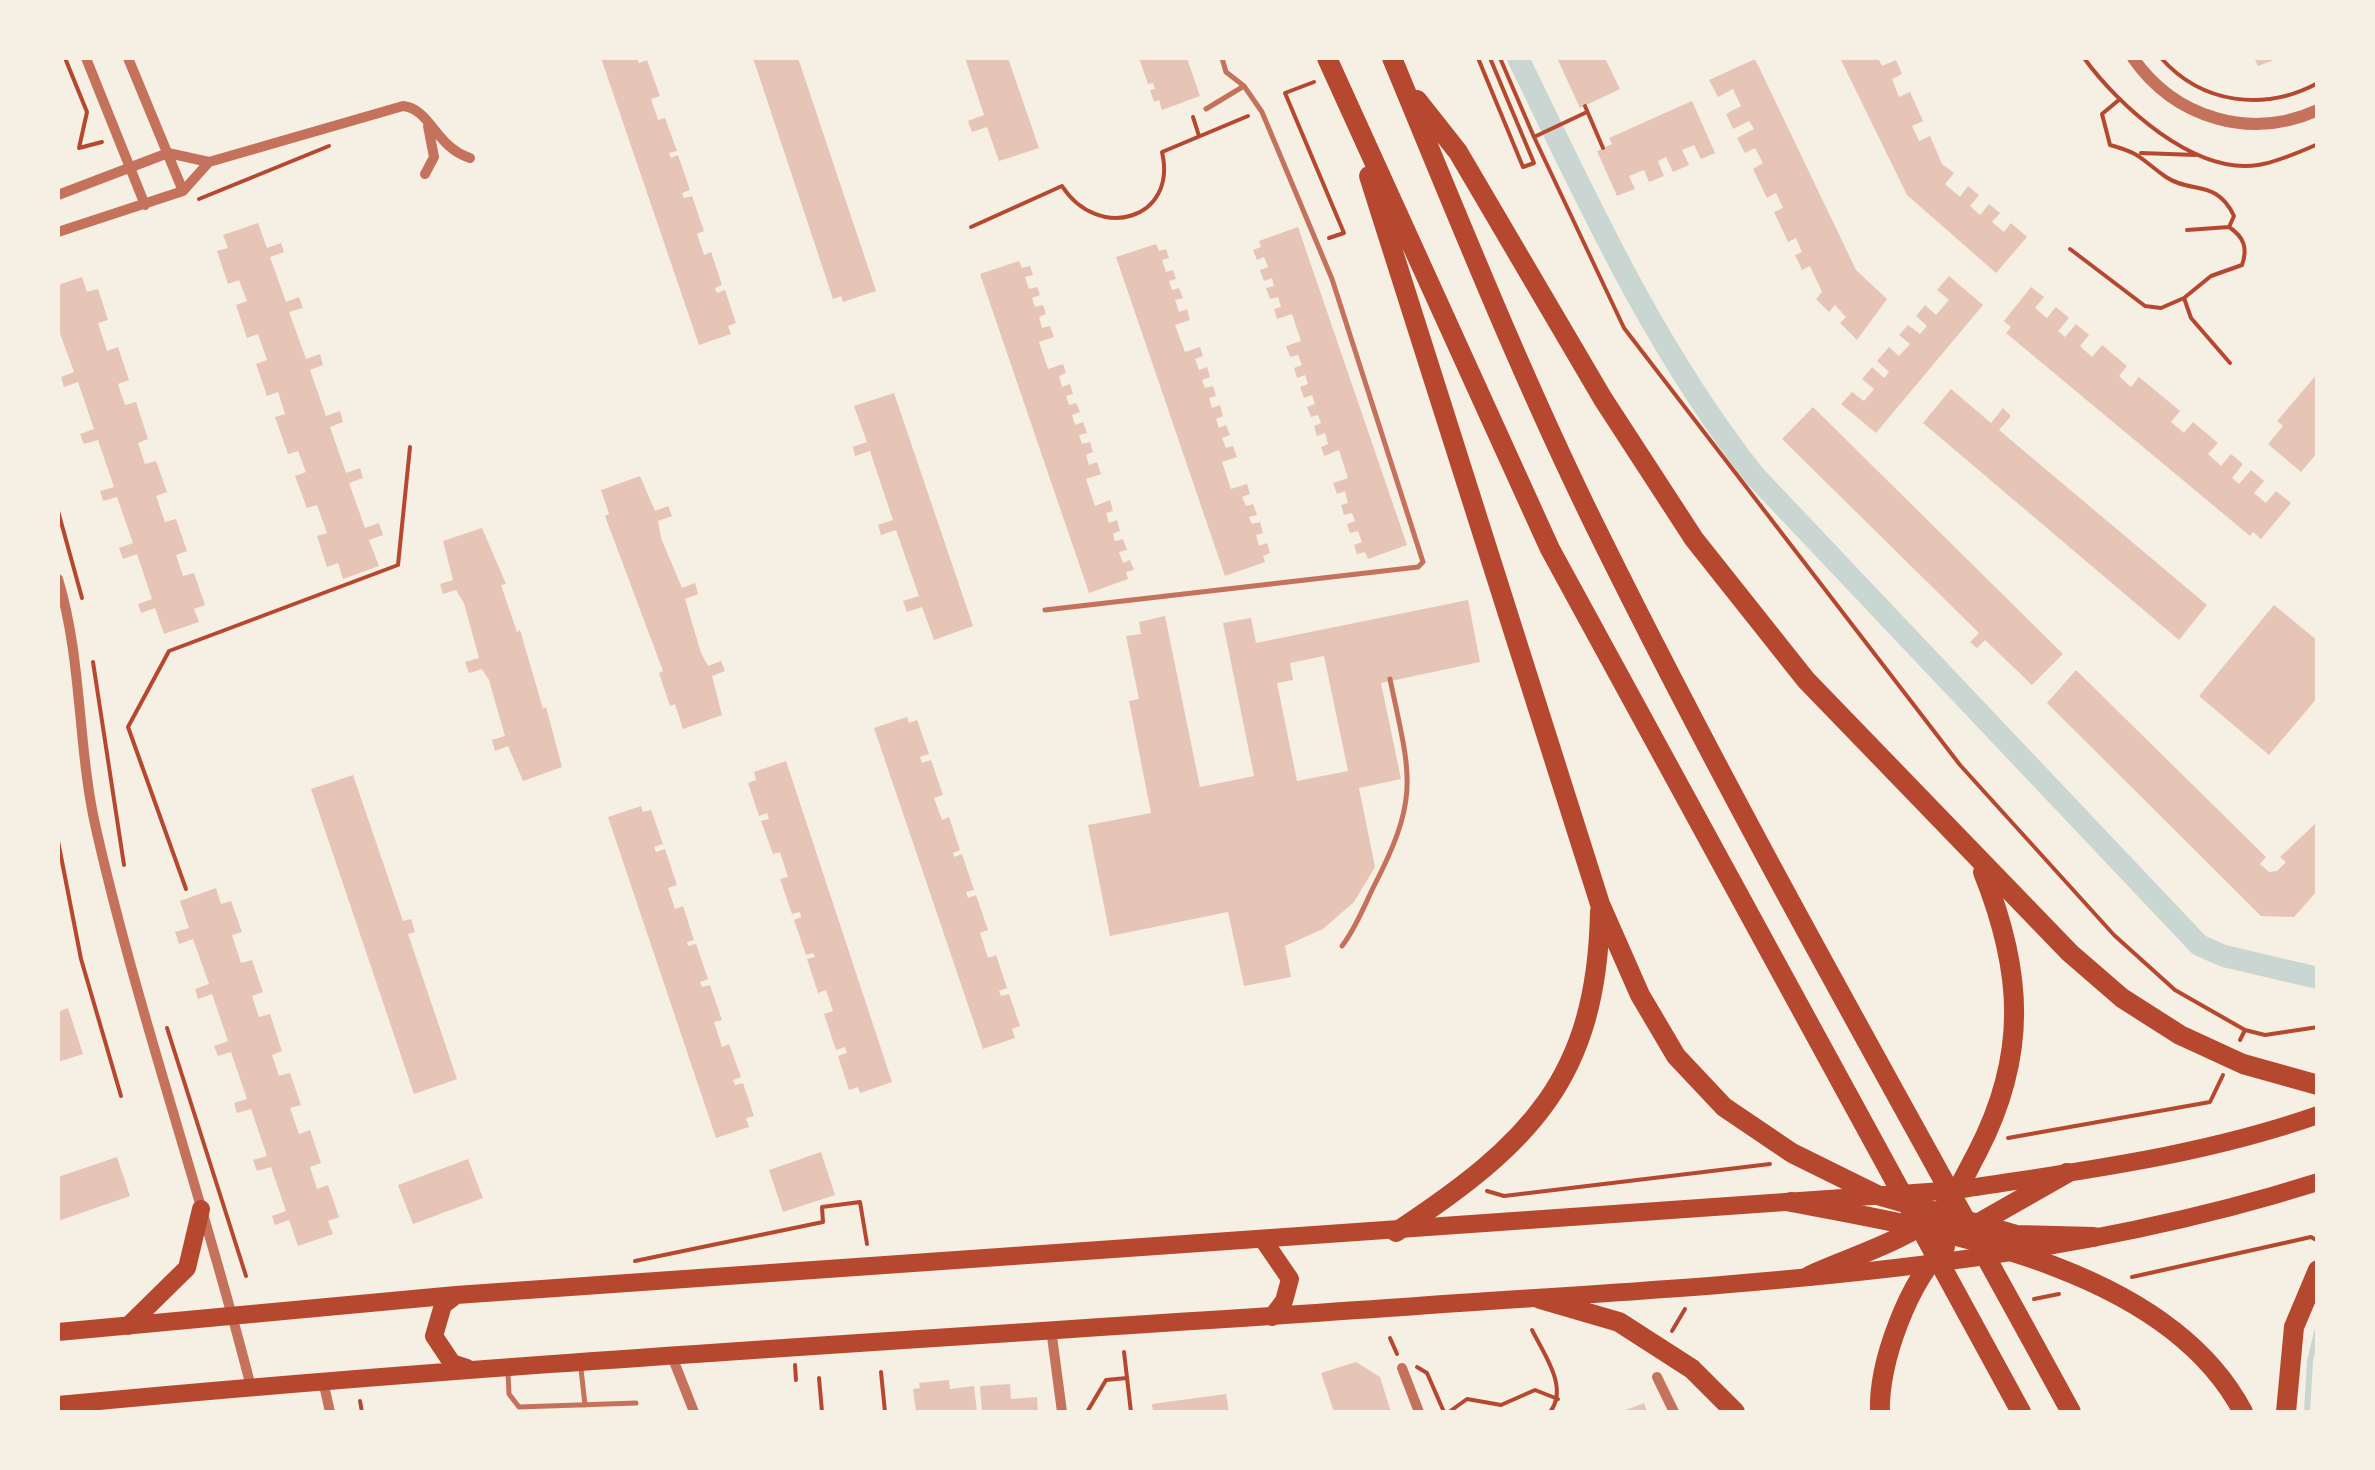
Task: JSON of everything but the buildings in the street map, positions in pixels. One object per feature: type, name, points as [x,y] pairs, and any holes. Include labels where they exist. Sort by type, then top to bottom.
[{"type":"highway","points":[[1327,58],[1550,549],[2021,1412]]},
{"type":"highway","points":[[1392,58],[1500,320],[1596,526],[1760,841],[2071,1412]]},
{"type":"highway","points":[[1400,79],[1458,152],[1603,399],[1694,539],[1806,680],[2070,954],[2122,998],[2180,1035],[2243,1064],[2318,1085]]},
{"type":"highway","points":[[1351,111],[1600,904],[1640,994],[1676,1056],[1724,1106],[1792,1152],[1877,1195],[2017,1234],[2094,1237]]},
{"type":"highway","points":[[1810,1276],[1938,1212],[1957,1190],[2004,1094],[2014,1033],[2016,987],[2010,956],[1978,860]]},
{"type":"highway","points":[[1396,1232],[1449,1197],[1512,1146],[1562,1085],[1585,1030],[1599,971],[1600,904]]},
{"type":"highway","points":[[58,1332],[456,1295],[1957,1190],[2153,1160],[2266,1133],[2318,1115]]},
{"type":"highway","points":[[1880,1412],[1879,1393],[1890,1346],[1924,1266],[1954,1238],[2067,1173]]},
{"type":"highway","points":[[58,1406],[507,1365],[1540,1300],[1924,1266],[2166,1223],[2318,1182]]},
{"type":"highway","points":[[1790,1202],[2011,1253],[2112,1292],[2156,1315],[2209,1366],[2243,1412]]},
{"type":"highway","points":[[127,1326],[187,1268],[201,1209]]},
{"type":"highway","points":[[1264,1240],[1290,1279],[1284,1301],[1272,1317]]},
{"type":"highway","points":[[2286,1412],[2294,1327],[2318,1270]]},
{"type":"highway","points":[[456,1295],[442,1305],[434,1336],[440,1351],[452,1363],[468,1368]]},
{"type":"highway","points":[[1540,1300],[1619,1322],[1692,1369],[1735,1412]]},
{"type":"street","points":[[86,58],[146,204]]},
{"type":"street","points":[[128,58],[184,191]]},
{"type":"street","points":[[2133,58],[2169,96],[2211,117],[2264,124],[2318,110]]},
{"type":"street","points":[[58,195],[168,153],[210,162],[394,108],[412,107],[448,150],[470,158]]},
{"type":"street","points":[[425,174],[434,156],[426,120]]},
{"type":"street","points":[[58,232],[184,191],[210,162]]},
{"type":"street","points":[[58,579],[74,659],[95,828],[130,969],[251,1387]]},
{"type":"street","points":[[1051,1329],[1062,1412]]},
{"type":"street","points":[[670,1353],[694,1412]]},
{"type":"street","points":[[1402,1368],[1419,1412]]},
{"type":"street","points":[[1657,1376],[1674,1412]]},
{"type":"street","points":[[323,1380],[330,1412]]},
{"type":"lane","points":[[1045,610],[1418,567],[1423,562],[1332,279],[1262,112],[1244,86],[1226,72],[1222,58]]},
{"type":"lane","points":[[1206,109],[1244,86]]},
{"type":"lane","points":[[1342,946],[1401,833],[1409,800],[1406,758],[1390,678]]},
{"type":"lane","points":[[580,1360],[584,1406]]},
{"type":"lane","points":[[507,1365],[512,1405],[636,1403]]},
{"type":"path","points":[[64,58],[87,112],[78,148]]},
{"type":"path","points":[[1478,58],[1524,168],[1534,163],[1490,58]]},
{"type":"path","points":[[1500,58],[1624,328],[1960,765],[2114,935],[2175,990],[2245,1030],[2266,1035],[2318,1027]]},
{"type":"path","points":[[2084,58],[2150,127],[2199,155]]},
{"type":"path","points":[[2162,58],[2192,84],[2234,100],[2282,98],[2318,84]]},
{"type":"path","points":[[1284,94],[1344,234],[1330,239]]},
{"type":"path","points":[[2120,98],[2102,114],[2110,145],[2141,153],[2199,155],[2224,162],[2259,164],[2318,144]]},
{"type":"path","points":[[1534,138],[1586,109],[1602,148]]},
{"type":"path","points":[[972,227],[1062,186],[1083,209],[1101,218],[1132,215],[1156,198],[1164,184],[1162,152],[1262,112]]},
{"type":"path","points":[[202,198],[345,140]]},
{"type":"path","points":[[2141,153],[2168,179],[2216,194],[2233,214],[2229,227]]},
{"type":"path","points":[[2187,230],[2229,227]]},
{"type":"path","points":[[2070,249],[2145,306],[2161,308],[2184,298],[2211,276],[2242,266],[2244,243],[2229,227]]},
{"type":"path","points":[[2184,298],[2190,318],[2230,363]]},
{"type":"path","points":[[186,889],[128,727],[169,651],[398,565],[410,447]]},
{"type":"path","points":[[58,512],[82,599]]},
{"type":"path","points":[[91,652],[125,871]]},
{"type":"path","points":[[58,840],[81,959],[121,1096]]},
{"type":"path","points":[[166,1025],[246,1276]]},
{"type":"path","points":[[636,1261],[823,1222],[822,1208],[860,1202],[867,1244]]},
{"type":"path","points":[[1532,1330],[1555,1378],[1558,1399],[1550,1412]]},
{"type":"path","points":[[1124,1352],[1131,1412]]},
{"type":"path","points":[[881,1372],[884,1412]]},
{"type":"path","points":[[819,1378],[822,1412]]},
{"type":"path","points":[[1087,1412],[1106,1380],[1127,1378]]},
{"type":"path","points":[[1449,1412],[1467,1399],[1500,1405],[1530,1391],[1558,1399]]},
{"type":"path","points":[[360,1400],[362,1412]]},
{"type":"waterway","points":[[1518,58],[1597,220],[1654,325],[1718,427],[1754,475],[2199,945],[2224,956],[2318,978]]},
{"type":"waterway","points":[[2307,1412],[2310,1361],[2318,1328]]}]
